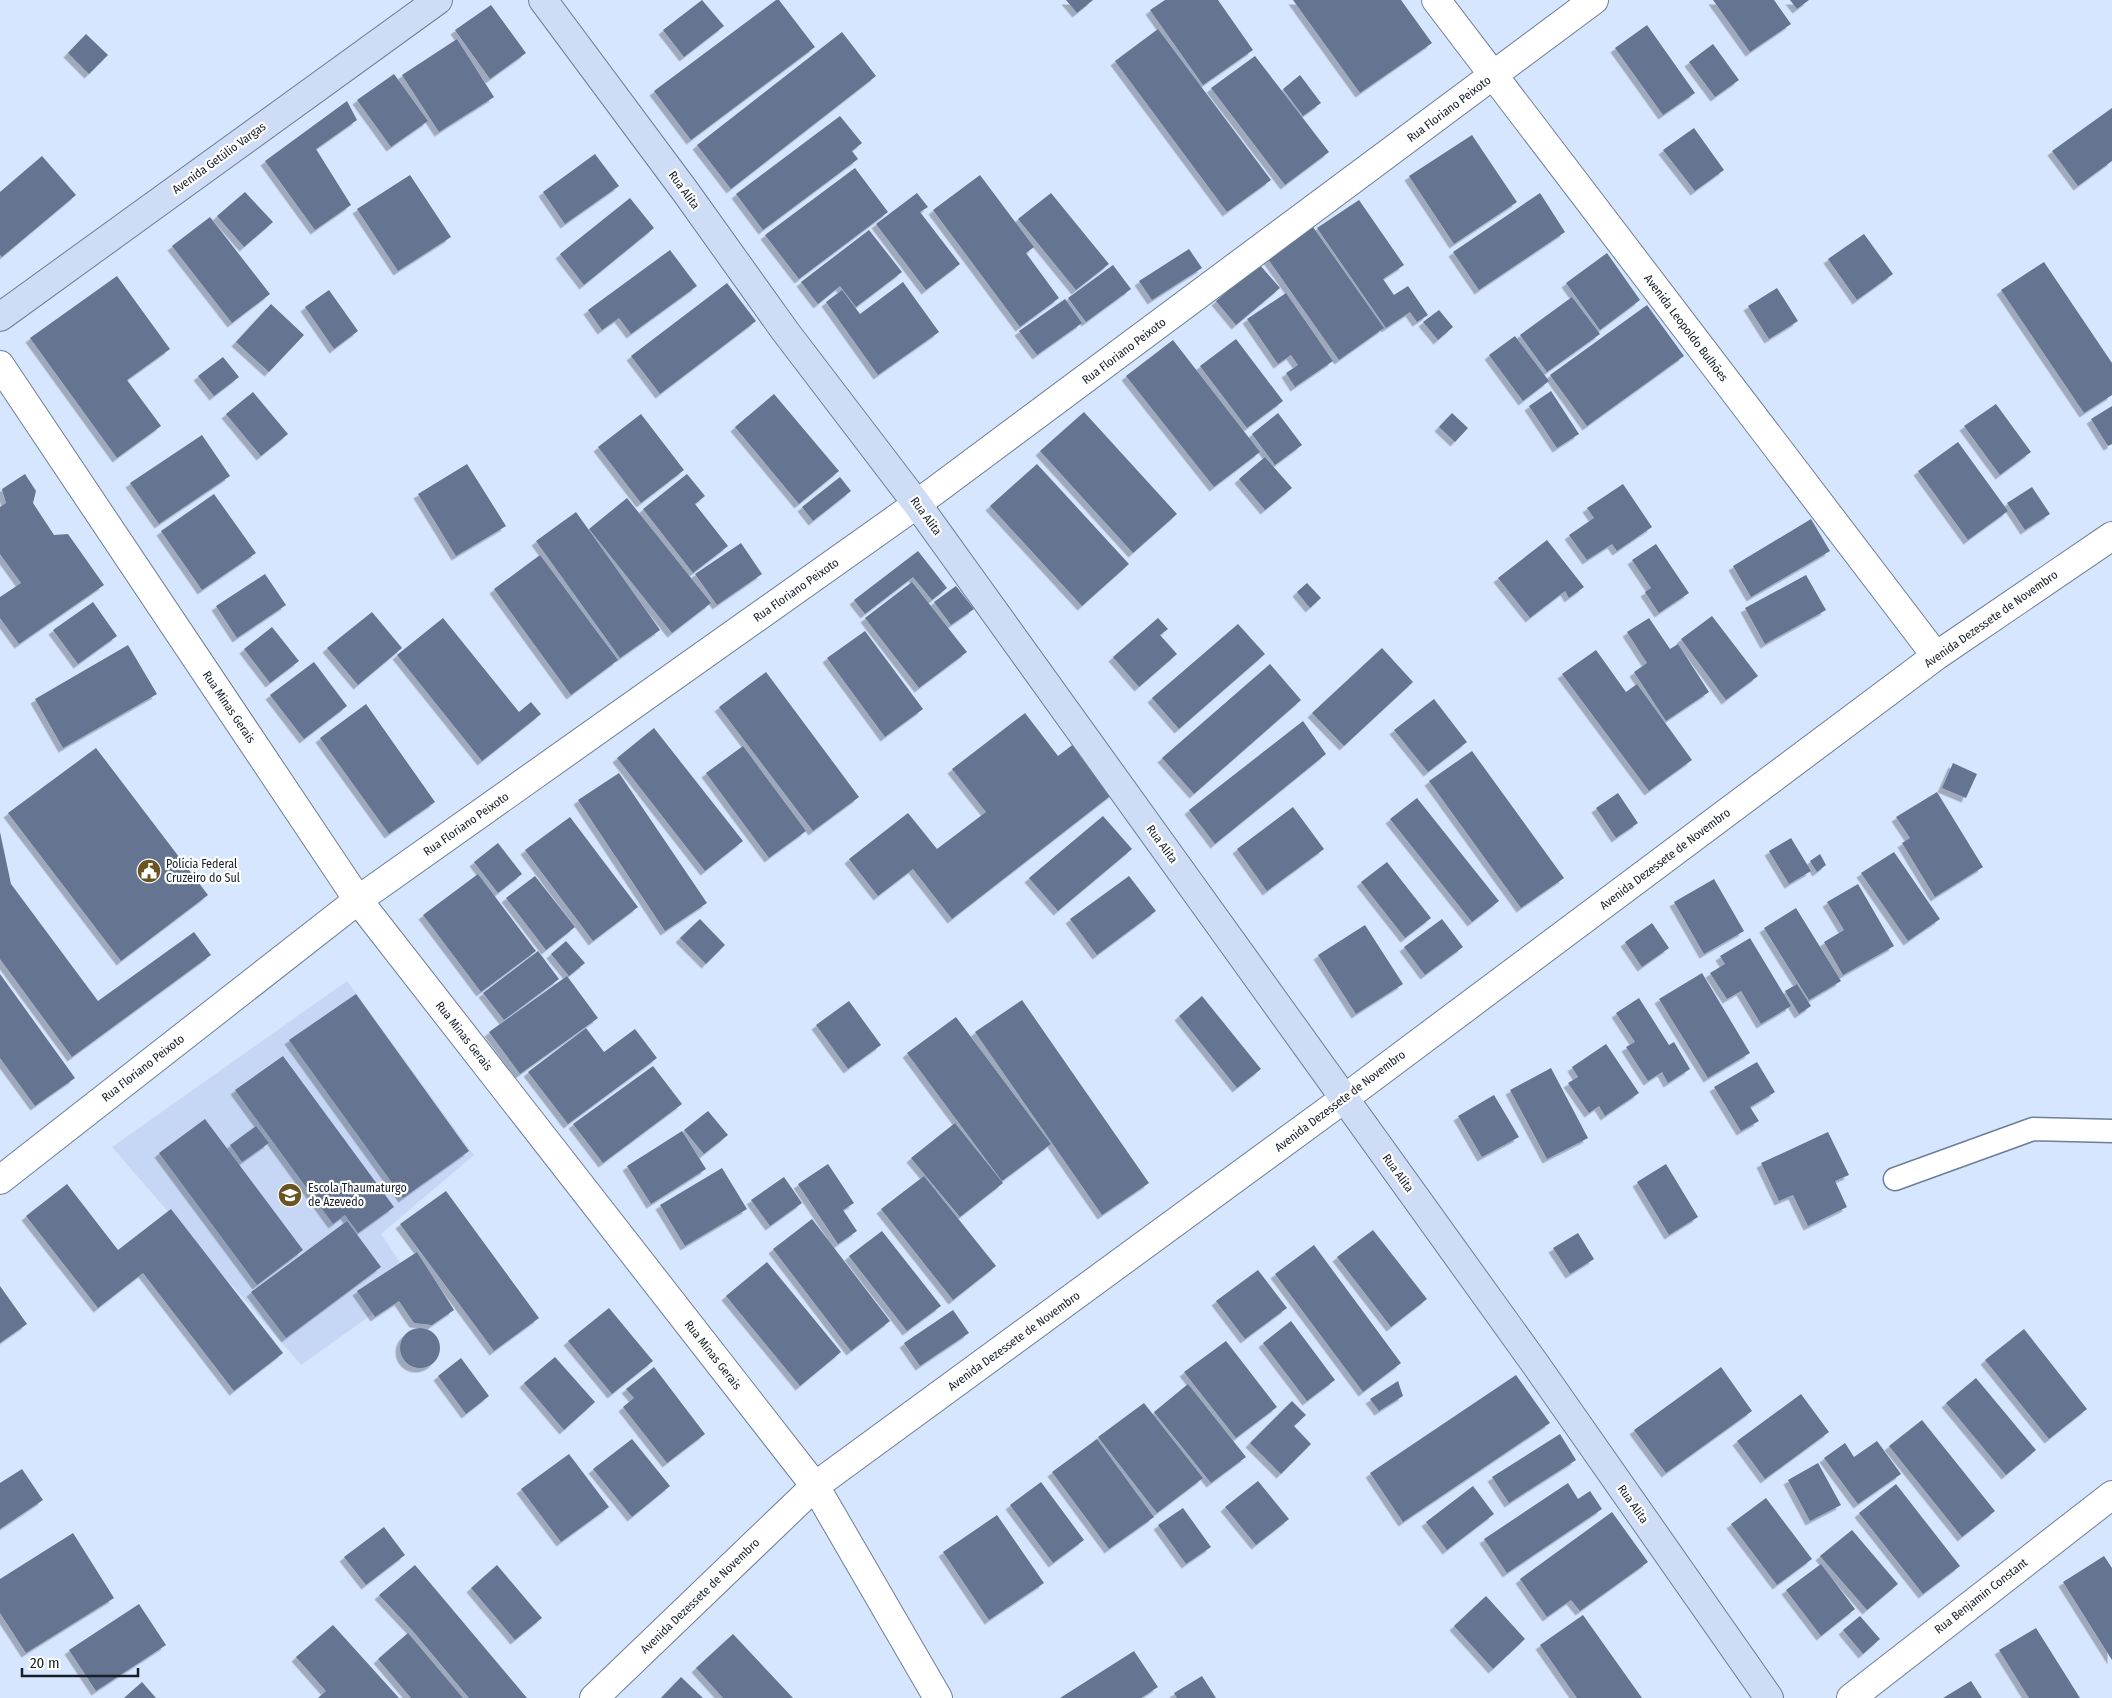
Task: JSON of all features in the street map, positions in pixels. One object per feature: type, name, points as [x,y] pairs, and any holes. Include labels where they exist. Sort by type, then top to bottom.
[{"type":"street","name":"Avenida Getúlio Vargas","points":[[0,317],[438,0]]},
{"type":"street","name":"Rua Alita","points":[[543,0],[685,191],[785,331],[918,504],[1530,1356],[1769,1698]]},
{"type":"street","name":"Avenida Leopoldo Bulhões","points":[[1436,0],[1936,656]]},
{"type":"street","name":"Rua Floriano Peixoto","points":[[0,1180],[358,900],[918,504],[1594,0]]},
{"type":"street","name":"Rua Minas Gerais","points":[[0,366],[358,900],[815,1486],[938,1698]]},
{"type":"street","name":"Avenida Dezessete de Novembro","points":[[594,1698],[815,1486],[1345,1098],[1936,656],[2112,536]]},
{"type":"street","name":"Rua Benjamin Constant","points":[[1851,1698],[2112,1495]]},
{"type":"lane","points":[[1895,1179],[2033,1129],[2112,1131]]},
{"type":"shaded area","name":"Escola Thaumaturgo de Azevedo","points":[[347,981],[474,1155],[381,1234],[415,1284],[301,1365],[112,1147]]},
{"type":"building","points":[[702,0],[724,26],[684,57],[663,30]]},
{"type":"building","points":[[776,0],[779,0],[815,47],[691,140],[654,91]]},
{"type":"building","points":[[1066,0],[1093,0],[1077,13]]},
{"type":"building","points":[[1165,0],[1218,0],[1253,50],[1203,85],[1150,10]]},
{"type":"building","points":[[1293,0],[1401,0],[1432,43],[1360,93]]},
{"type":"building","points":[[1713,0],[1774,0],[1791,24],[1750,52]]},
{"type":"building","points":[[1790,0],[1809,0],[1797,9]]},
{"type":"building","points":[[491,5],[526,53],[490,79],[455,30]]},
{"type":"building","points":[[1647,25],[1695,93],[1663,115],[1615,48]]},
{"type":"building","points":[[1158,29],[1271,180],[1227,212],[1115,61]]},
{"type":"building","points":[[842,32],[876,76],[731,189],[697,145]]},
{"type":"building","points":[[86,34],[108,55],[89,74],[68,53]]},
{"type":"building","points":[[457,39],[494,97],[439,132],[402,75]]},
{"type":"building","points":[[1713,44],[1739,80],[1715,97],[1689,62]]},
{"type":"building","points":[[1255,56],[1329,152],[1285,185],[1211,88]]},
{"type":"building","points":[[394,74],[428,121],[391,147],[357,100]]},
{"type":"building","points":[[1300,75],[1321,103],[1303,116],[1283,89]]},
{"type":"building","points":[[347,101],[357,120],[316,149],[351,205],[315,230],[265,161]]},
{"type":"building","points":[[2112,108],[2112,161],[2078,186],[2052,151]]},
{"type":"building","points":[[840,116],[862,143],[852,151],[858,159],[763,230],[736,194]]},
{"type":"building","points":[[1694,128],[1724,170],[1695,191],[1663,150]]},
{"type":"building","points":[[1472,135],[1517,202],[1454,244],[1409,176]]},
{"type":"building","points":[[595,154],[619,186],[565,224],[543,192]]},
{"type":"building","points":[[42,156],[76,195],[2,257],[0,255],[0,192]]},
{"type":"building","points":[[855,168],[888,212],[799,279],[765,235]]},
{"type":"building","points":[[410,175],[451,237],[398,271],[357,209]]},
{"type":"building","points":[[980,175],[1034,247],[1026,253],[1059,298],[1020,327],[933,210]]},
{"type":"building","points":[[245,192],[273,222],[244,247],[217,216]]},
{"type":"building","points":[[917,193],[928,207],[920,212],[960,264],[926,290],[876,224]]},
{"type":"building","points":[[1051,193],[1109,264],[1076,290],[1018,219]]},
{"type":"building","points":[[1540,193],[1565,232],[1479,290],[1453,252]]},
{"type":"building","points":[[630,198],[654,228],[584,285],[560,254]]},
{"type":"building","points":[[1359,200],[1404,265],[1383,279],[1394,295],[1408,286],[1428,315],[1417,322],[1410,312],[1386,328],[1317,228]]},
{"type":"building","points":[[210,217],[270,294],[232,323],[172,246]]},
{"type":"building","points":[[1313,227],[1384,328],[1339,360],[1268,259]]},
{"type":"building","points":[[869,230],[902,272],[856,307],[840,286],[818,304],[801,282]]},
{"type":"building","points":[[1864,234],[1893,274],[1857,300],[1828,259]]},
{"type":"building","points":[[1189,249],[1202,268],[1152,300],[1139,281]]},
{"type":"building","points":[[670,250],[697,286],[631,334],[619,318],[602,330],[588,310]]},
{"type":"building","points":[[1607,253],[1640,300],[1600,330],[1566,283]]},
{"type":"building","points":[[2044,262],[2112,363],[2112,395],[2084,413],[2001,290]]},
{"type":"building","points":[[1259,264],[1280,288],[1236,325],[1216,301]]},
{"type":"building","points":[[1113,265],[1131,289],[1086,322],[1068,298]]},
{"type":"building","points":[[117,276],[170,349],[127,380],[161,426],[117,458],[30,338]]},
{"type":"building","points":[[903,282],[939,332],[878,375],[826,302],[842,290],[860,314]]},
{"type":"building","points":[[727,283],[756,321],[660,394],[631,356]]},
{"type":"building","points":[[1777,288],[1798,321],[1769,339],[1748,306]]},
{"type":"building","points":[[329,290],[358,331],[334,349],[305,307]]},
{"type":"building","points":[[1286,293],[1333,361],[1295,387],[1286,373],[1298,365],[1291,355],[1278,364],[1247,319]]},
{"type":"building","points":[[1572,297],[1600,334],[1547,372],[1520,335]]},
{"type":"building","points":[[1065,299],[1082,323],[1037,355],[1019,331]]},
{"type":"building","points":[[271,304],[304,335],[269,372],[236,342]]},
{"type":"building","points":[[1647,305],[1684,356],[1587,426],[1550,375]]},
{"type":"building","points":[[1439,310],[1453,327],[1438,340],[1423,322]]},
{"type":"building","points":[[1515,336],[1549,381],[1523,401],[1489,355]]},
{"type":"building","points":[[1236,339],[1283,401],[1247,428],[1200,366]]},
{"type":"building","points":[[1173,340],[1260,452],[1214,487],[1126,376]]},
{"type":"building","points":[[223,357],[239,377],[214,396],[198,376]]},
{"type":"building","points":[[1551,391],[1579,434],[1557,448],[1529,406]]},
{"type":"building","points":[[253,392],[288,434],[261,456],[226,414]]},
{"type":"building","points":[[774,394],[839,471],[799,504],[735,427]]},
{"type":"building","points":[[1996,404],[2031,452],[2000,475],[1964,426]]},
{"type":"building","points":[[2112,406],[2112,444],[2108,446],[2091,419]]},
{"type":"building","points":[[1084,412],[1177,514],[1133,553],[1040,451]]},
{"type":"building","points":[[1278,413],[1302,445],[1275,465],[1252,434]]},
{"type":"building","points":[[1452,413],[1468,428],[1455,442],[1439,427]]},
{"type":"building","points":[[641,414],[684,470],[641,503],[598,447]]},
{"type":"building","points":[[202,435],[230,476],[159,524],[130,483]]},
{"type":"building","points":[[1958,442],[2008,511],[1968,540],[1918,471]]},
{"type":"building","points":[[1265,457],[1292,488],[1265,510],[1239,479]]},
{"type":"building","points":[[467,464],[506,526],[456,556],[418,494]]},
{"type":"building","points":[[1037,464],[1129,564],[1082,606],[990,506]]},
{"type":"building","points":[[25,474],[36,491],[33,503],[54,535],[68,534],[104,585],[19,644],[0,618],[0,597],[21,583],[0,554],[0,507],[6,503],[2,489]]},
{"type":"building","points":[[687,474],[705,496],[695,504],[728,546],[693,573],[643,509]]},
{"type":"building","points":[[840,477],[851,491],[813,521],[802,507]]},
{"type":"building","points":[[1623,484],[1652,527],[1617,551],[1612,544],[1587,560],[1569,535],[1594,518],[1587,508]]},
{"type":"building","points":[[2032,487],[2050,514],[2025,530],[2007,503]]},
{"type":"building","points":[[214,494],[256,553],[202,590],[161,531]]},
{"type":"building","points":[[627,498],[711,603],[672,633],[589,529]]},
{"type":"building","points":[[576,512],[660,630],[620,658],[536,541]]},
{"type":"building","points":[[1811,519],[1830,551],[1751,597],[1733,566]]},
{"type":"building","points":[[1547,540],[1584,587],[1569,598],[1565,591],[1530,618],[1498,578]]},
{"type":"building","points":[[741,543],[762,574],[717,605],[695,574]]},
{"type":"building","points":[[1656,544],[1689,593],[1659,613],[1645,592],[1651,588],[1632,560]]},
{"type":"building","points":[[918,551],[947,588],[932,600],[913,577],[865,614],[854,600]]},
{"type":"building","points":[[540,555],[618,660],[571,695],[494,589]]},
{"type":"building","points":[[265,574],[286,605],[237,638],[216,606]]},
{"type":"building","points":[[1806,575],[1826,610],[1765,644],[1745,608]]},
{"type":"building","points":[[912,582],[967,652],[919,688],[865,618]]},
{"type":"building","points":[[1307,583],[1321,598],[1310,608],[1297,592]]},
{"type":"building","points":[[956,586],[974,609],[951,625],[934,602]]},
{"type":"building","points":[[93,602],[117,636],[78,664],[53,630]]},
{"type":"building","points":[[372,612],[402,648],[358,685],[327,648]]},
{"type":"building","points":[[1712,616],[1758,676],[1726,700],[1681,639]]},
{"type":"building","points":[[443,618],[519,712],[531,702],[541,714],[482,761],[397,655]]},
{"type":"building","points":[[1158,618],[1168,629],[1160,635],[1177,654],[1139,687],[1113,657]]},
{"type":"building","points":[[1649,618],[1670,649],[1678,644],[1709,692],[1666,721],[1634,672],[1647,663],[1627,632]]},
{"type":"building","points":[[1238,624],[1265,654],[1179,729],[1152,698]]},
{"type":"building","points":[[272,627],[299,661],[270,683],[244,649]]},
{"type":"building","points":[[865,631],[923,709],[885,737],[827,658]]},
{"type":"building","points":[[128,645],[157,694],[63,748],[35,699]]},
{"type":"building","points":[[1382,648],[1413,682],[1344,746],[1312,713]]},
{"type":"building","points":[[1596,650],[1626,692],[1637,684],[1692,760],[1649,791],[1562,674]]},
{"type":"building","points":[[314,662],[347,706],[304,739],[270,695]]},
{"type":"building","points":[[1270,664],[1301,700],[1194,794],[1162,758]]},
{"type":"building","points":[[766,672],[859,797],[813,831],[719,707]]},
{"type":"building","points":[[1434,699],[1467,742],[1428,772],[1394,730]]},
{"type":"building","points":[[366,704],[435,802],[389,834],[320,738]]},
{"type":"building","points":[[1025,713],[1058,756],[1075,743],[1114,793],[952,919],[913,869],[878,896],[849,859],[908,813],[937,849],[986,812],[952,769]]},
{"type":"building","points":[[1303,721],[1326,754],[1215,844],[1189,810]]},
{"type":"building","points":[[654,728],[743,841],[705,871],[617,758]]},
{"type":"building","points":[[743,746],[806,831],[769,858],[706,773]]},
{"type":"building","points":[[96,748],[208,895],[121,961],[8,813]]},
{"type":"building","points":[[1472,751],[1564,878],[1521,908],[1429,781]]},
{"type":"building","points":[[1953,763],[1977,774],[1966,798],[1942,788]]},
{"type":"building","points":[[619,773],[707,903],[665,931],[578,800]]},
{"type":"building","points":[[1937,792],[1983,867],[1935,897],[1902,843],[1910,838],[1896,817]]},
{"type":"building","points":[[1618,793],[1638,823],[1616,838],[1596,808]]},
{"type":"building","points":[[1417,798],[1499,901],[1472,922],[1390,819]]},
{"type":"building","points":[[1293,807],[1324,849],[1267,891],[1237,849]]},
{"type":"building","points":[[1103,816],[1132,849],[1058,911],[1029,878]]},
{"type":"building","points":[[570,817],[638,907],[593,941],[525,850]]},
{"type":"building","points":[[0,832],[11,884],[98,1001],[194,932],[211,955],[72,1057],[0,959]]},
{"type":"building","points":[[1791,838],[1811,871],[1789,884],[1769,851]]},
{"type":"building","points":[[498,843],[522,874],[498,893],[474,862]]},
{"type":"building","points":[[1894,852],[1940,919],[1908,941],[1861,873]]},
{"type":"building","points":[[1820,854],[1826,865],[1817,872],[1810,861]]},
{"type":"building","points":[[1387,862],[1431,918],[1405,938],[1361,882]]},
{"type":"building","points":[[478,874],[536,951],[481,992],[423,915]]},
{"type":"building","points":[[535,876],[575,927],[546,950],[506,898]]},
{"type":"building","points":[[1129,876],[1156,911],[1097,955],[1070,919]]},
{"type":"building","points":[[1714,879],[1744,931],[1704,954],[1674,902]]},
{"type":"building","points":[[1858,884],[1894,946],[1843,975],[1824,942],[1844,930],[1827,902]]},
{"type":"building","points":[[1796,908],[1841,981],[1809,1000],[1764,928]]},
{"type":"building","points":[[700,919],[725,945],[706,964],[680,938]]},
{"type":"building","points":[[1442,919],[1463,947],[1425,975],[1404,947]]},
{"type":"building","points":[[1652,923],[1669,948],[1642,967],[1625,942]]},
{"type":"building","points":[[1365,925],[1403,984],[1356,1014],[1318,955]]},
{"type":"building","points":[[1750,938],[1791,1006],[1761,1024],[1741,991],[1727,999],[1710,973],[1725,964],[1720,956]]},
{"type":"building","points":[[566,941],[585,963],[569,976],[551,954]]},
{"type":"building","points":[[538,951],[559,979],[504,1020],[483,993]]},
{"type":"building","points":[[1702,973],[1750,1053],[1708,1078],[1659,999]]},
{"type":"building","points":[[0,974],[75,1078],[35,1106],[0,1058]]},
{"type":"building","points":[[567,976],[598,1018],[520,1074],[489,1032]]},
{"type":"building","points":[[1797,984],[1811,1006],[1799,1014],[1785,991]]},
{"type":"building","points":[[356,994],[469,1151],[403,1198],[289,1040]]},
{"type":"building","points":[[1202,996],[1261,1069],[1237,1088],[1179,1016]]},
{"type":"building","points":[[1639,998],[1669,1045],[1674,1042],[1690,1069],[1668,1083],[1662,1072],[1648,1081],[1626,1047],[1635,1042],[1616,1013]]},
{"type":"building","points":[[1022,1000],[1149,1183],[1102,1215],[975,1032]]},
{"type":"building","points":[[849,1001],[881,1045],[848,1069],[816,1025]]},
{"type":"building","points":[[956,1017],[1051,1144],[1002,1181],[907,1053]]},
{"type":"building","points":[[586,1028],[604,1052],[635,1029],[657,1058],[568,1124],[528,1072]]},
{"type":"building","points":[[1606,1044],[1639,1093],[1605,1116],[1599,1106],[1589,1113],[1568,1083],[1578,1077],[1572,1067]]},
{"type":"building","points":[[283,1056],[394,1207],[358,1233],[345,1215],[333,1224],[235,1090]]},
{"type":"building","points":[[1757,1062],[1775,1092],[1750,1107],[1759,1121],[1741,1131],[1714,1087]]},
{"type":"building","points":[[653,1066],[682,1104],[603,1163],[573,1124]]},
{"type":"building","points":[[1551,1068],[1588,1138],[1547,1159],[1510,1090]]},
{"type":"building","points":[[1494,1095],[1519,1137],[1482,1157],[1458,1116]]},
{"type":"building","points":[[708,1111],[728,1135],[704,1154],[684,1130]]},
{"type":"building","points":[[205,1119],[303,1250],[257,1285],[159,1153]]},
{"type":"building","points":[[955,1123],[1003,1183],[960,1217],[911,1158]]},
{"type":"building","points":[[256,1126],[269,1143],[242,1162],[230,1145]]},
{"type":"building","points":[[682,1131],[706,1169],[651,1204],[627,1166]]},
{"type":"building","points":[[1828,1132],[1849,1175],[1835,1181],[1847,1207],[1808,1226],[1793,1195],[1779,1201],[1761,1163]]},
{"type":"building","points":[[828,1164],[854,1203],[843,1210],[857,1231],[838,1244],[798,1184]]},
{"type":"building","points":[[1666,1164],[1698,1217],[1669,1235],[1637,1182]]},
{"type":"building","points":[[722,1168],[747,1209],[685,1246],[660,1205]]},
{"type":"building","points":[[924,1176],[996,1266],[953,1300],[881,1209]]},
{"type":"building","points":[[784,1177],[802,1203],[770,1226],[751,1200]]},
{"type":"building","points":[[67,1184],[118,1250],[171,1209],[283,1353],[234,1391],[143,1273],[98,1308],[26,1216]]},
{"type":"building","points":[[446,1191],[539,1318],[494,1351],[400,1224]]},
{"type":"building","points":[[812,1219],[890,1321],[851,1351],[773,1249]]},
{"type":"building","points":[[347,1221],[381,1267],[286,1338],[251,1292]]},
{"type":"building","points":[[1373,1230],[1427,1299],[1391,1327],[1337,1257]]},
{"type":"building","points":[[882,1231],[941,1306],[907,1331],[849,1256]]},
{"type":"building","points":[[1578,1233],[1594,1259],[1570,1274],[1553,1248]]},
{"type":"building","points":[[1314,1245],[1401,1363],[1363,1392],[1275,1274]]},
{"type":"building","points":[[417,1252],[454,1310],[432,1325],[414,1323],[399,1301],[375,1317],[357,1291]]},
{"type":"building","points":[[767,1262],[841,1352],[800,1386],[726,1296]]},
{"type":"building","points":[[1258,1270],[1287,1308],[1245,1339],[1216,1301]]},
{"type":"building","points":[[0,1286],[27,1324],[0,1343]]},
{"type":"building","points":[[609,1308],[653,1361],[612,1394],[568,1341]]},
{"type":"building","points":[[953,1310],[969,1333],[920,1366],[904,1343]]},
{"type":"building","points":[[1291,1321],[1335,1380],[1307,1401],[1263,1343]]},
{"type":"building","points":[[416,1328],[424,1328],[431,1331],[437,1337],[440,1348],[437,1359],[431,1365],[424,1368],[416,1368],[409,1365],[403,1359],[400,1352],[400,1344],[403,1337],[409,1331]]},
{"type":"building","points":[[2024,1329],[2087,1409],[2049,1439],[1985,1360]]},
{"type":"building","points":[[1226,1341],[1277,1407],[1236,1438],[1184,1372]]},
{"type":"building","points":[[555,1357],[595,1402],[564,1430],[524,1383]]},
{"type":"building","points":[[461,1358],[489,1396],[466,1414],[438,1376]]},
{"type":"building","points":[[654,1367],[705,1434],[667,1463],[623,1407],[634,1398],[626,1389]]},
{"type":"building","points":[[1721,1367],[1752,1411],[1666,1473],[1634,1430]]},
{"type":"building","points":[[1516,1375],[1550,1423],[1403,1522],[1370,1473]]},
{"type":"building","points":[[1976,1378],[2036,1450],[2006,1475],[1946,1403]]},
{"type":"building","points":[[1398,1381],[1403,1396],[1379,1411],[1370,1399]]},
{"type":"building","points":[[1188,1384],[1246,1457],[1211,1483],[1154,1412]]},
{"type":"building","points":[[1801,1394],[1829,1432],[1765,1479],[1737,1441]]},
{"type":"building","points":[[1292,1401],[1306,1415],[1294,1426],[1311,1444],[1281,1474],[1250,1443]]},
{"type":"building","points":[[1144,1403],[1203,1478],[1157,1513],[1098,1437]]},
{"type":"building","points":[[1922,1420],[1995,1511],[1962,1537],[1889,1446]]},
{"type":"building","points":[[1560,1434],[1576,1460],[1509,1503],[1492,1477]]},
{"type":"building","points":[[632,1439],[670,1486],[632,1517],[593,1469]]},
{"type":"building","points":[[1097,1439],[1154,1517],[1109,1549],[1052,1472]]},
{"type":"building","points":[[1877,1441],[1901,1474],[1858,1504],[1824,1458],[1845,1443],[1854,1457]]},
{"type":"building","points":[[569,1454],[609,1507],[561,1542],[521,1489]]},
{"type":"building","points":[[1818,1463],[1841,1505],[1810,1521],[1788,1480]]},
{"type":"building","points":[[22,1469],[43,1500],[0,1529],[0,1483]]},
{"type":"building","points":[[1258,1481],[1289,1519],[1256,1545],[1225,1507]]},
{"type":"building","points":[[1041,1482],[1084,1540],[1053,1563],[1010,1505]]},
{"type":"building","points":[[1568,1483],[1578,1499],[1590,1491],[1602,1509],[1507,1573],[1484,1539]]},
{"type":"building","points":[[1896,1484],[1960,1566],[1923,1594],[1859,1513]]},
{"type":"building","points":[[1473,1486],[1494,1514],[1447,1550],[1426,1522]]},
{"type":"building","points":[[1766,1498],[1812,1559],[1777,1585],[1731,1524]]},
{"type":"building","points":[[1183,1508],[1211,1547],[1186,1564],[1158,1525]]},
{"type":"building","points":[[1612,1512],[1648,1562],[1580,1611],[1571,1600],[1547,1617],[1520,1579]]},
{"type":"building","points":[[997,1515],[1044,1583],[989,1620],[943,1552]]},
{"type":"building","points":[[384,1527],[405,1555],[366,1585],[344,1557]]},
{"type":"building","points":[[1852,1530],[1898,1584],[1867,1610],[1820,1556]]},
{"type":"building","points":[[73,1533],[114,1598],[26,1653],[0,1613],[0,1579]]},
{"type":"building","points":[[2104,1556],[2112,1568],[2112,1660],[2063,1582]]},
{"type":"building","points":[[1821,1564],[1855,1609],[1821,1636],[1786,1590]]},
{"type":"building","points":[[415,1565],[527,1698],[469,1698],[412,1630],[379,1595]]},
{"type":"building","points":[[497,1565],[542,1618],[515,1640],[471,1588]]},
{"type":"building","points":[[1486,1596],[1525,1639],[1493,1669],[1454,1626]]},
{"type":"building","points":[[139,1604],[166,1645],[96,1691],[69,1650]]},
{"type":"building","points":[[1583,1615],[1642,1698],[1577,1698],[1540,1645]]},
{"type":"building","points":[[1860,1616],[1880,1639],[1863,1654],[1843,1630]]},
{"type":"building","points":[[333,1625],[399,1698],[318,1698],[326,1691],[296,1657]]},
{"type":"building","points":[[2036,1628],[2080,1698],[2029,1698],[1999,1650]]},
{"type":"building","points":[[408,1633],[463,1698],[411,1698],[378,1659]]},
{"type":"building","points":[[733,1634],[793,1698],[723,1698],[696,1668]]},
{"type":"building","points":[[1134,1651],[1158,1687],[1141,1698],[1060,1698]]},
{"type":"building","points":[[1202,1676],[1216,1698],[1177,1698],[1174,1693]]},
{"type":"building","points":[[681,1677],[703,1698],[661,1698]]},
{"type":"building","points":[[1971,1681],[1982,1698],[1943,1698]]},
{"type":"building","points":[[142,1682],[156,1698],[124,1698]]},
{"type":"place","name":"Polícia Federal Cruzeiro do Sul","points":[[149,871]]},
{"type":"place","name":"Escola Thaumaturgo de Azevedo","points":[[290,1195]]}]
